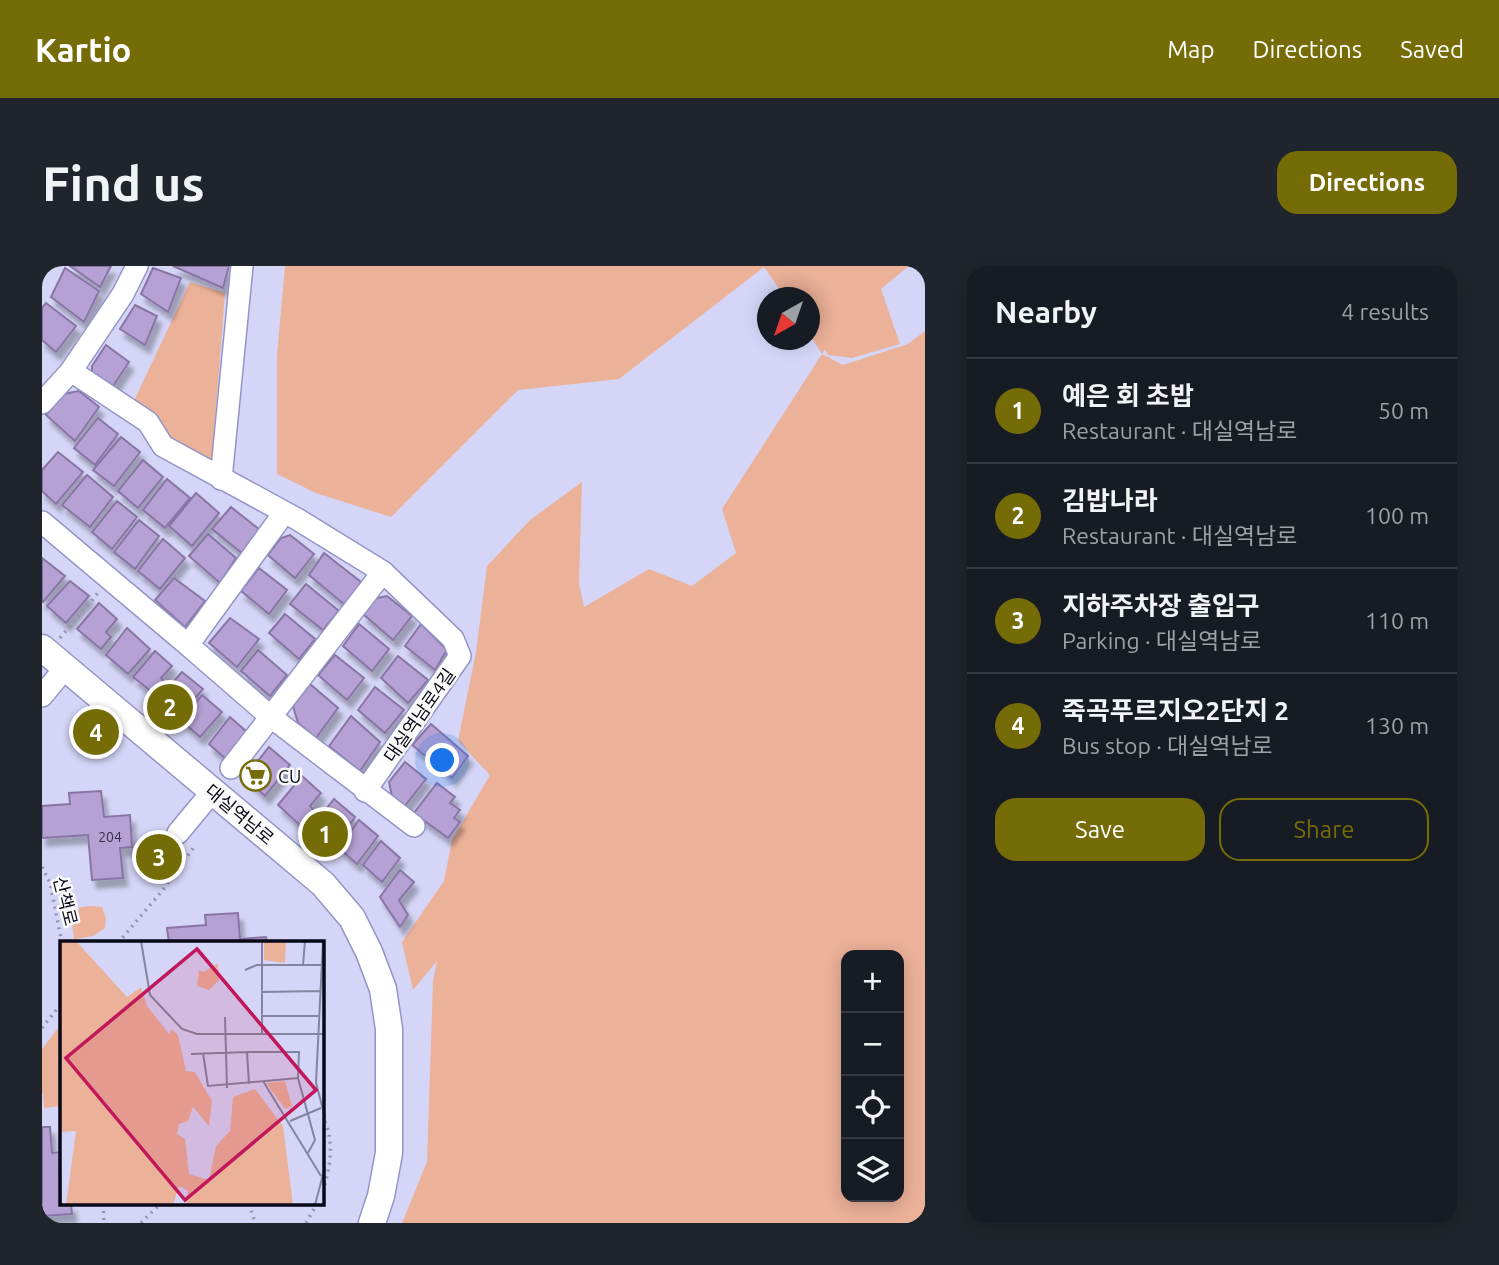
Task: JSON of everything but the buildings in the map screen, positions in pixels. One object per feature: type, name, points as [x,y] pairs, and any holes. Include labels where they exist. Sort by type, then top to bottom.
[{"type":"street","points":[[42,403],[71,371],[120,299],[137,266]]},
{"type":"street","points":[[221,479],[242,266]]},
{"type":"street","name":"대실역남로4길","points":[[71,371],[148,422],[163,446],[297,519],[383,572],[453,639],[460,656],[365,791]]},
{"type":"street","points":[[188,645],[284,513]]},
{"type":"street","points":[[42,522],[271,717],[414,826]]},
{"type":"street","points":[[178,833],[383,572]]},
{"type":"street","points":[[42,696],[52,657]]},
{"type":"street","name":"대실역남로","points":[[52,657],[222,780],[323,884],[352,918],[383,989],[390,1029],[389,1153],[381,1196],[372,1223]]},
{"type":"lane","points":[[159,856],[178,833]]},
{"type":"path","points":[[52,657],[110,578]]},
{"type":"path","points":[[122,941],[194,847]]},
{"type":"path","name":"산책로","points":[[42,867],[50,883],[62,941]]},
{"type":"path","points":[[42,1028],[60,1005]]},
{"type":"path","points":[[324,1119],[329,1130],[331,1147],[330,1168],[324,1188]]},
{"type":"path","points":[[141,1223],[158,1206]]},
{"type":"path","points":[[251,1206],[255,1223]]},
{"type":"path","points":[[306,1223],[316,1206]]},
{"type":"shaded area","points":[[285,266],[909,266],[881,289],[900,344],[852,358],[828,355],[825,349],[822,354],[819,350],[820,287],[778,287],[764,267],[619,379],[518,390],[391,517],[316,493],[277,474],[277,355]]},
{"type":"shaded area","points":[[190,282],[225,293],[212,461],[167,438],[131,407]]},
{"type":"shaded area","points":[[925,331],[925,1223],[402,1223],[427,1162],[433,981],[437,961],[413,990],[402,942],[444,881],[452,840],[490,775],[458,741],[476,652],[487,566],[530,520],[582,482],[579,583],[584,607],[649,569],[692,586],[736,553],[722,509],[822,354],[843,365],[908,344]]},
{"type":"shaded area","points":[[81,907],[102,907],[106,919],[105,928],[93,936],[74,939],[71,917]]},
{"type":"shaded area","points":[[60,1025],[60,1106],[44,1108],[42,1049]]},
{"type":"place","name":"김밥나라","points":[[170,707]]},
{"type":"place","name":"죽곡푸르지오2단지 2","points":[[96,732]]},
{"type":"place","name":"CU","points":[[255,776]]},
{"type":"place","name":"예은 회 초밥","points":[[325,834]]},
{"type":"place","name":"지하주차장 출입구","points":[[159,857]]}]
